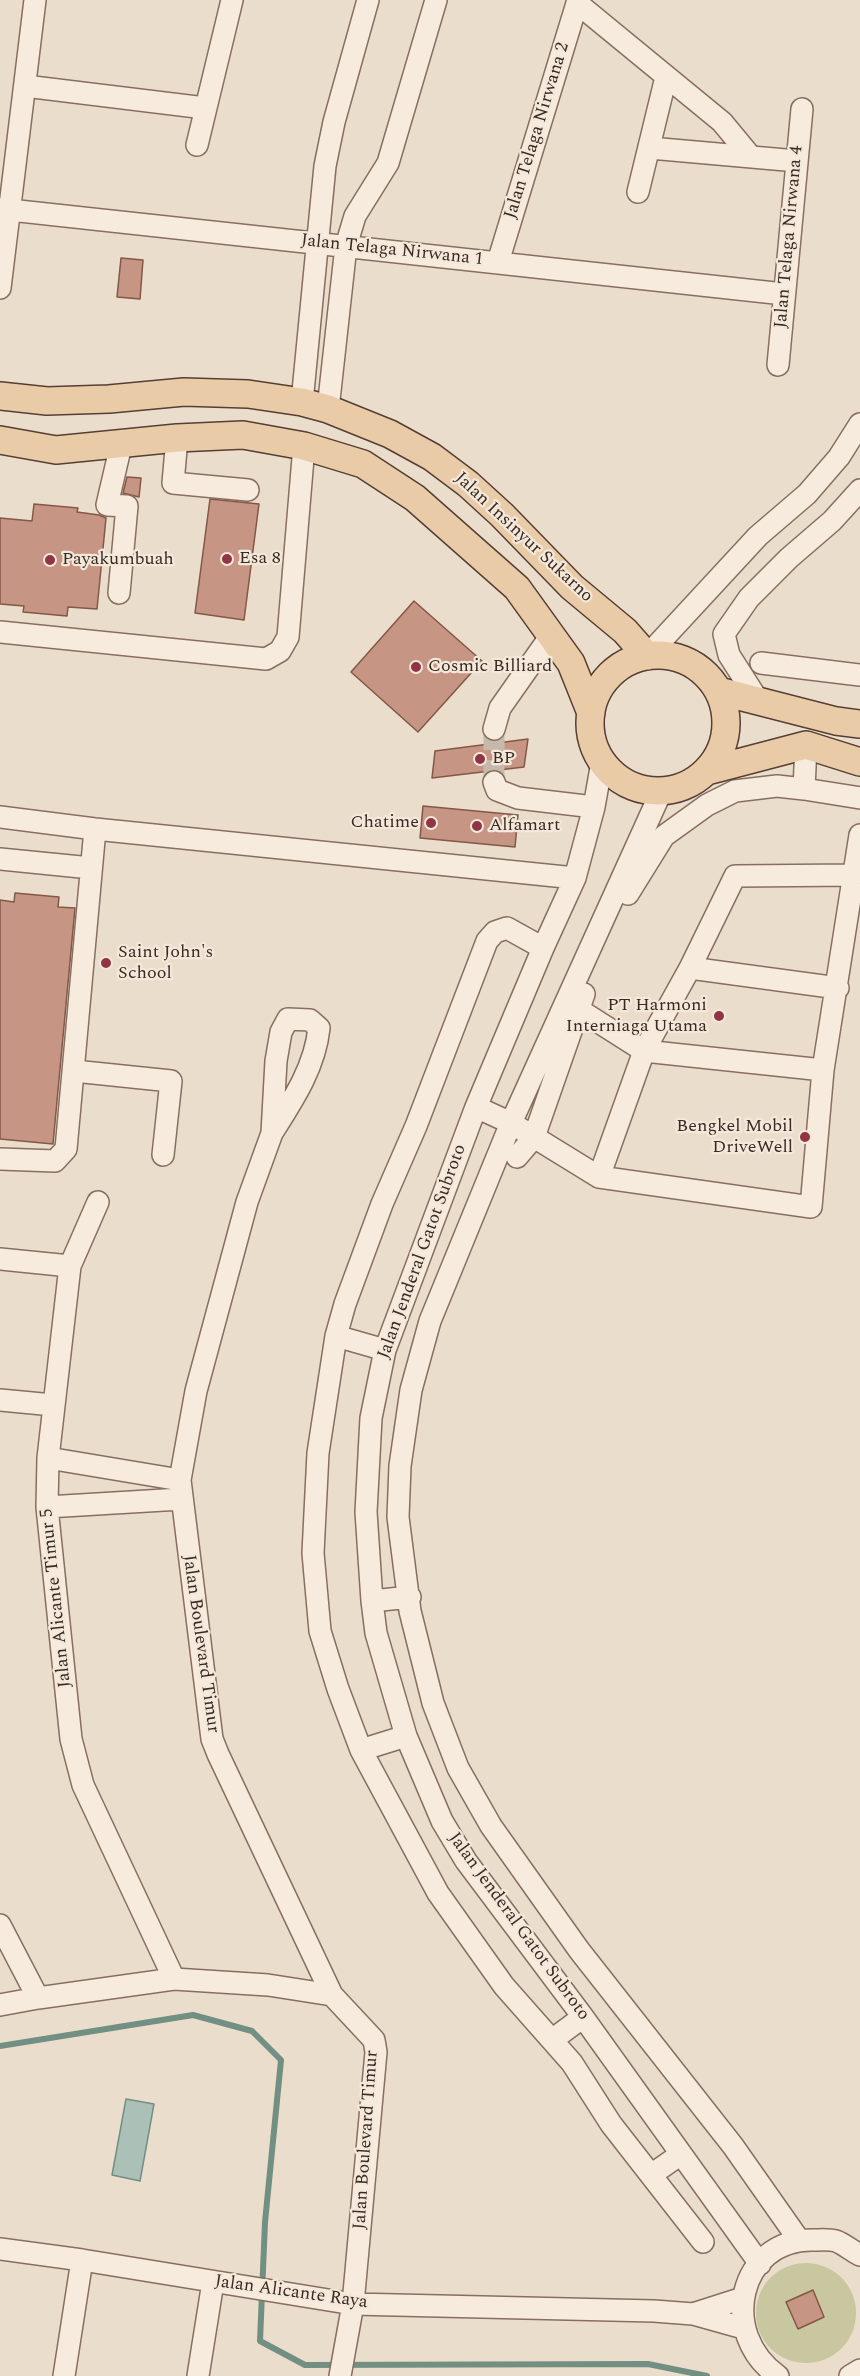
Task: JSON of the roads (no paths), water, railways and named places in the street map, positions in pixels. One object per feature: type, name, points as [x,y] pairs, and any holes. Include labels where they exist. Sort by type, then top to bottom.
[{"type":"main road","name":"Jalan Insinyur Sukarno","points":[[0,396],[47,401],[109,399],[184,392],[248,394],[302,402],[328,409],[390,434],[432,457],[468,484],[502,515],[572,587],[625,631],[647,656]]},
{"type":"main road","points":[[0,440],[56,450],[177,438],[243,435],[304,446],[363,464],[415,498],[517,588],[571,663],[591,713]]},
{"type":"main road","points":[[664,655],[681,658],[696,666],[709,677],[719,691],[725,707],[725,733],[717,757],[707,771],[694,782],[678,789],[661,792],[644,790],[614,775],[602,762],[594,747],[591,730],[591,713],[596,697],[610,675],[631,660],[647,656],[664,655]]},
{"type":"main road","points":[[719,691],[836,721],[860,724]]},
{"type":"main road","points":[[707,771],[806,744],[860,762]]},
{"type":"street","points":[[0,288],[4,210],[25,86],[35,0]]},
{"type":"street","points":[[197,145],[232,0]]},
{"type":"street","points":[[302,402],[326,166],[368,0]]},
{"type":"street","points":[[328,409],[346,246],[355,216],[388,163],[435,0]]},
{"type":"street","points":[[578,2],[722,122],[751,157]]},
{"type":"street","name":"Jalan Telaga Nirwana 2","points":[[498,262],[578,2]]},
{"type":"street","points":[[638,192],[666,77]]},
{"type":"street","points":[[25,86],[205,108]]},
{"type":"street","name":"Jalan Telaga Nirwana 4","points":[[778,365],[802,109]]},
{"type":"street","points":[[650,148],[797,161]]},
{"type":"street","name":"Jalan Telaga Nirwana 1","points":[[4,210],[784,294]]},
{"type":"street","points":[[647,656],[758,536],[807,494],[839,457],[860,424]]},
{"type":"street","points":[[177,438],[173,483],[248,490]]},
{"type":"street","points":[[119,593],[127,506],[107,505],[121,445]]},
{"type":"street","points":[[0,632],[266,659],[280,651],[288,636],[304,446]]},
{"type":"street","points":[[759,702],[729,655],[724,634],[749,598],[789,558],[832,521],[860,490]]},
{"type":"street","points":[[494,729],[500,708],[552,634]]},
{"type":"street","points":[[761,663],[860,675]]},
{"type":"street","points":[[804,789],[806,744]]},
{"type":"street","name":"Jalan Jenderal Gatot Subroto","points":[[602,762],[594,807],[575,878],[476,1107],[384,1350],[371,1418],[366,1512],[372,1601],[376,1633],[406,1736],[442,1821],[466,1861],[583,2017],[760,2264]]},
{"type":"street","points":[[494,782],[497,790],[518,798],[594,807]]},
{"type":"street","points":[[517,1157],[534,1137],[571,1006],[633,884],[664,836],[707,805],[735,791],[777,786],[860,798]]},
{"type":"street","name":"Jalan Jenderal Gatot Subroto","points":[[661,792],[571,1006],[511,1123],[430,1321],[411,1390],[400,1466],[399,1517],[410,1611],[433,1703],[458,1768],[491,1826],[579,1950],[733,2146],[799,2240]]},
{"type":"street","points":[[0,817],[96,829],[575,878]]},
{"type":"street","points":[[0,1159],[55,1161],[66,1149],[96,829]]},
{"type":"street","points":[[476,1107],[511,1123],[599,1177],[811,1207],[823,1070],[838,988],[860,835]]},
{"type":"street","points":[[0,859],[92,868]]},
{"type":"street","points":[[599,1177],[644,1051],[690,968],[735,876],[854,875]]},
{"type":"street","points":[[543,948],[507,928],[495,932],[487,941],[416,1126],[382,1204],[345,1304],[336,1336],[318,1453],[313,1552],[320,1631],[338,1689],[361,1750],[438,1893],[504,1986],[572,2063],[611,2124],[703,2242]]},
{"type":"street","points":[[690,968],[838,988]]},
{"type":"street","points":[[571,1006],[644,1051],[823,1070]]},
{"type":"street","name":"Jalan Boulevard Timur","points":[[272,1133],[276,1061],[281,1032],[288,1019],[310,1020],[319,1028],[317,1042],[300,1089],[272,1133],[247,1202],[196,1391],[180,1489],[212,1739],[332,1995],[374,2040],[376,2052],[353,2304],[340,2376]]},
{"type":"street","points":[[74,1071],[171,1081],[163,1155]]},
{"type":"street","name":"Jalan Alicante Timur 5","points":[[98,1202],[70,1266],[48,1458],[47,1507],[71,1739],[76,1762],[83,1785],[174,1979]]},
{"type":"street","points":[[0,1259],[70,1266]]},
{"type":"street","points":[[336,1336],[384,1350]]},
{"type":"street","points":[[0,1400],[53,1406]]},
{"type":"street","points":[[48,1458],[180,1489]]},
{"type":"street","points":[[47,1507],[180,1489]]},
{"type":"street","points":[[372,1601],[410,1597]]},
{"type":"street","points":[[361,1750],[406,1736]]},
{"type":"street","points":[[0,1925],[38,1998]]},
{"type":"street","points":[[0,2005],[174,1979],[268,1985],[332,1995]]},
{"type":"street","points":[[552,2040],[583,2017]]},
{"type":"street","points":[[651,2175],[681,2154]]},
{"type":"street","points":[[778,2376],[755,2355],[743,2328],[741,2314],[743,2298],[749,2280],[760,2264],[777,2249],[799,2240],[835,2241],[860,2255]]},
{"type":"street","name":"Jalan Alicante Raya","points":[[0,2249],[353,2304],[637,2310],[693,2314],[743,2328]]},
{"type":"street","points":[[64,2376],[82,2260]]},
{"type":"street","points":[[198,2376],[221,2283]]},
{"type":"street","name":"Jalan Alicante Raya","points":[[693,2314],[743,2298]]},
{"type":"waterway","points":[[0,2046],[193,2015],[252,2031],[281,2060],[265,2222],[260,2341],[305,2365],[648,2364],[707,2376]]},
{"type":"tunnel","points":[[494,729],[494,782]]},
{"type":"place","name":"Esa 8","points":[[227,559]]},
{"type":"place","name":"Payakumbuah","points":[[50,560]]},
{"type":"place","name":"Cosmic Billiard","points":[[416,667]]},
{"type":"place","name":"BP","points":[[480,759]]},
{"type":"place","name":"Chatime","points":[[431,823]]},
{"type":"place","name":"Alfamart","points":[[477,826]]},
{"type":"place","name":"Saint John's School","points":[[106,963]]},
{"type":"place","name":"PT Harmoni Interniaga Utama","points":[[719,1016]]},
{"type":"place","name":"Bengkel Mobil DriveWell","points":[[805,1137]]}]
